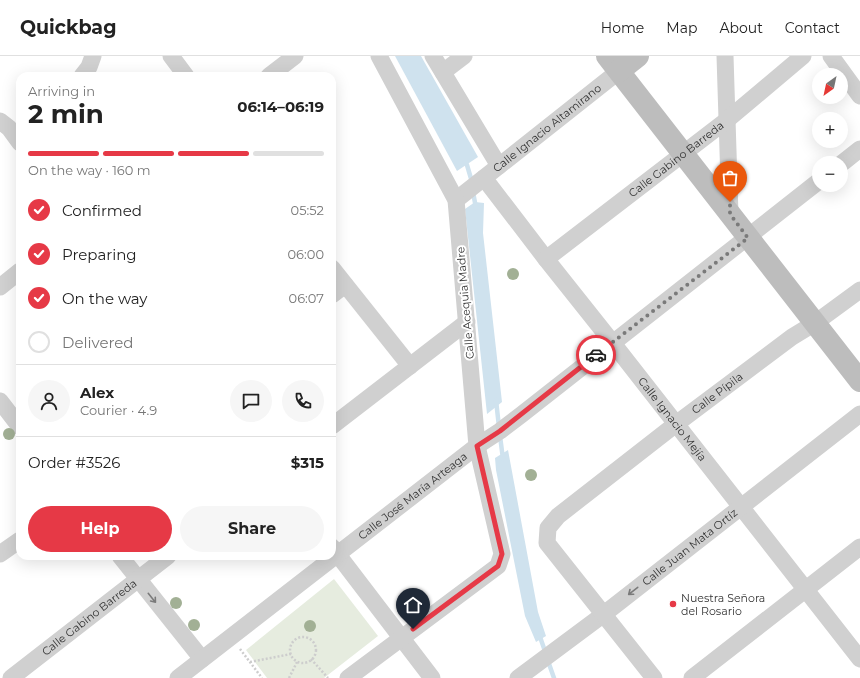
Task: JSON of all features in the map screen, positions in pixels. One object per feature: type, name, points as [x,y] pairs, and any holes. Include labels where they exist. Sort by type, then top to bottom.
[{"type":"street","points":[[85,72],[89,67],[93,56]]},
{"type":"street","points":[[171,56],[183,72]]},
{"type":"street","points":[[274,72],[295,56]]},
{"type":"street","name":"Calle Acequia Madre","points":[[379,56],[460,197],[467,322],[477,446],[502,554],[498,566],[401,638]]},
{"type":"street","points":[[433,56],[499,166]]},
{"type":"street","points":[[443,72],[464,56]]},
{"type":"street","name":"Calle Ignacio Altamirano","points":[[460,197],[499,166],[613,64],[638,56]]},
{"type":"street","points":[[725,56],[730,214]]},
{"type":"street","name":"Calle Gabino Barreda","points":[[546,260],[727,120],[803,56]]},
{"type":"street","points":[[831,56],[860,96]]},
{"type":"street","points":[[613,64],[860,381]]},
{"type":"street","points":[[10,124],[16,135]]},
{"type":"street","points":[[848,158],[860,149]]},
{"type":"street","name":"Calle Ignacio Mejía","points":[[481,180],[612,342],[860,659]]},
{"type":"street","name":"Calle José María Arteaga","points":[[336,550],[521,415],[612,342],[748,238],[812,187]]},
{"type":"street","points":[[0,287],[16,274]]},
{"type":"street","points":[[339,290],[410,366]]},
{"type":"street","name":"Calle Pípila","points":[[604,614],[547,543],[546,536],[548,528],[558,516],[676,424],[792,337],[815,323],[860,290]]},
{"type":"street","points":[[336,423],[467,322]]},
{"type":"street","points":[[0,401],[13,418]]},
{"type":"street","name":"Calle Juan Mata Ortíz","points":[[518,678],[604,614],[860,414]]},
{"type":"street","points":[[0,554],[16,543]]},
{"type":"street","points":[[692,678],[860,547]]},
{"type":"street","points":[[336,554],[432,678]]},
{"type":"street","points":[[123,560],[202,659]]},
{"type":"street","name":"Calle Gabino Barreda","points":[[11,678],[163,560]]},
{"type":"street","name":"Calle José María Arteaga","points":[[178,678],[323,560]]},
{"type":"street","points":[[604,614],[654,678]]},
{"type":"street","points":[[348,678],[401,638]]},
{"type":"path","points":[[230,636],[262,678]]},
{"type":"path","points":[[299,638],[309,638],[316,646],[315,656],[307,663],[297,662],[291,654],[291,644],[299,638]]},
{"type":"path","points":[[250,662],[291,654]]},
{"type":"path","points":[[312,659],[328,678]]},
{"type":"path","points":[[289,678],[297,662]]},
{"type":"shaded area","points":[[334,579],[378,636],[324,678],[267,678],[246,650]]},
{"type":"water","points":[[395,56],[421,56],[478,157],[457,171]]},
{"type":"water","points":[[475,202],[484,203],[483,233],[502,402],[487,414],[465,209]]},
{"type":"water","points":[[508,450],[538,612],[546,636],[536,642],[525,616],[496,470],[495,458]]},
{"type":"waterway","points":[[464,159],[472,182]]},
{"type":"waterway","points":[[473,192],[476,208]]},
{"type":"waterway","points":[[496,400],[499,427]]},
{"type":"waterway","points":[[500,436],[503,459]]},
{"type":"waterway","points":[[539,634],[546,654]]},
{"type":"waterway","points":[[548,661],[554,678]]},
{"type":"way so far","points":[[596,355],[748,238],[730,214],[730,202]]},
{"type":"place","name":"Nuestra Señora del Rosario","points":[[673,604]]},
{"type":"route","points":[[413,629],[498,566],[500,562],[502,554],[477,446],[521,415],[596,355]]}]
